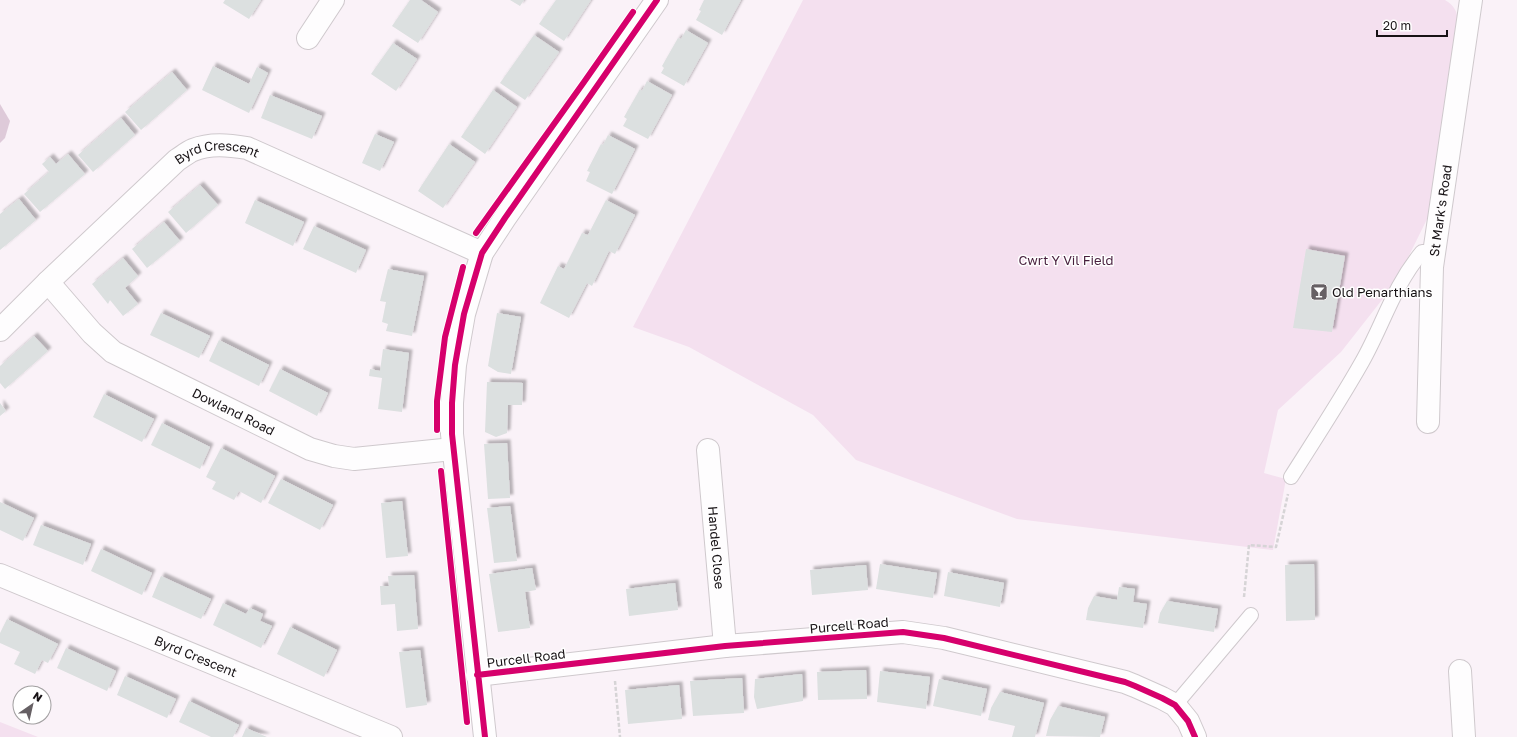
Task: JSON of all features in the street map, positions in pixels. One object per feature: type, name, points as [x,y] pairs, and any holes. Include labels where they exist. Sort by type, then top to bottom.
[{"type":"street","points":[[308,38],[333,0]]},
{"type":"street","points":[[485,737],[477,676],[453,449],[452,403],[455,365],[464,314],[482,253],[657,0]]},
{"type":"street","name":"St Mark's Road","points":[[1428,422],[1432,268],[1471,0]]},
{"type":"street","name":"Byrd Crescent","points":[[0,330],[48,282],[177,160],[193,150],[217,146],[229,145],[247,148],[482,253]]},
{"type":"street","name":"Dowland Road","points":[[48,282],[92,334],[113,352],[310,449],[334,456],[354,459],[453,449]]},
{"type":"street","name":"Handel Close","points":[[708,450],[725,646]]},
{"type":"street","name":"Byrd Crescent","points":[[0,575],[391,737]]},
{"type":"street","name":"Purcell Road","points":[[477,676],[725,646],[903,632],[944,638],[1125,682],[1162,698],[1175,706],[1188,721],[1196,737]]},
{"type":"street","points":[[1460,671],[1464,737]]},
{"type":"lane","points":[[1291,477],[1363,362],[1397,288],[1409,268],[1422,252],[1434,252]]},
{"type":"lane","points":[[1175,706],[1247,621]]},
{"type":"path","points":[[1247,621],[1249,545],[1276,547],[1291,477]]},
{"type":"path","points":[[613,659],[620,737]]},
{"type":"green space","name":"Cwrt Y Vil Field","points":[[803,0],[1445,0],[1453,6],[1457,14],[1458,21],[1430,213],[1396,282],[1341,352],[1278,410],[1264,473],[1286,479],[1273,550],[1017,519],[856,460],[813,415],[689,347],[633,327]]},
{"type":"green space","points":[[0,722],[38,737],[0,737]]},
{"type":"shaded area","points":[[0,104],[10,121],[5,138],[0,143]]},
{"type":"building","points":[[225,0],[261,0],[249,19],[223,3]]},
{"type":"building","points":[[410,0],[421,0],[438,12],[418,43],[392,26]]},
{"type":"building","points":[[510,0],[524,0],[520,6]]},
{"type":"building","points":[[556,0],[591,0],[564,41],[539,24]]},
{"type":"building","points":[[704,0],[741,0],[722,35],[696,20],[701,11],[699,10]]},
{"type":"building","points":[[686,30],[708,43],[684,86],[661,73],[664,68],[662,66],[678,38],[681,39]]},
{"type":"building","points":[[534,35],[559,52],[525,100],[500,83]]},
{"type":"building","points":[[393,43],[417,59],[396,91],[371,74]]},
{"type":"building","points":[[213,66],[249,84],[257,67],[268,73],[249,113],[202,90]]},
{"type":"building","points":[[172,72],[187,90],[141,130],[125,112]]},
{"type":"building","points":[[647,81],[672,95],[648,139],[623,126],[627,119],[624,117],[640,89],[642,91]]},
{"type":"building","points":[[493,90],[517,107],[485,154],[461,137]]},
{"type":"building","points":[[270,95],[322,116],[312,139],[261,118]]},
{"type":"building","points":[[121,118],[135,135],[93,172],[78,155]]},
{"type":"building","points":[[375,134],[394,142],[380,171],[362,163]]},
{"type":"building","points":[[608,135],[635,149],[612,194],[586,181],[590,172],[587,171],[601,144],[603,145]]},
{"type":"building","points":[[449,144],[475,162],[443,208],[418,191]]},
{"type":"building","points":[[68,154],[85,174],[40,212],[24,194],[49,172],[42,164],[50,157],[56,164]]},
{"type":"building","points":[[200,185],[218,205],[186,233],[168,212]]},
{"type":"building","points":[[19,199],[36,220],[0,250],[0,214]]},
{"type":"building","points":[[255,200],[304,222],[293,246],[245,223]]},
{"type":"building","points":[[606,200],[635,215],[615,254],[609,251],[592,286],[587,283],[569,318],[540,303],[558,266],[564,269],[582,233],[588,235]]},
{"type":"building","points":[[164,222],[180,241],[147,268],[132,249]]},
{"type":"building","points":[[314,226],[366,250],[356,273],[303,249]]},
{"type":"building","name":"Old Penarthians","points":[[1306,249],[1345,256],[1332,332],[1293,328]]},
{"type":"building","points":[[123,258],[138,276],[125,288],[138,304],[123,316],[110,300],[108,304],[92,284]]},
{"type":"building","points":[[388,269],[424,276],[412,336],[386,331],[388,324],[382,322],[386,302],[380,301]]},
{"type":"building","points":[[161,313],[210,336],[199,358],[150,335]]},
{"type":"building","points":[[497,313],[521,317],[511,374],[498,372],[488,366]]},
{"type":"building","points":[[34,336],[48,351],[5,389],[0,383],[0,366]]},
{"type":"building","points":[[219,340],[269,365],[259,386],[209,361]]},
{"type":"building","points":[[383,349],[409,353],[402,412],[378,409],[382,378],[369,376],[370,369],[380,371]]},
{"type":"building","points":[[280,369],[328,393],[317,416],[269,391]]},
{"type":"building","points":[[487,382],[523,383],[522,405],[508,405],[507,433],[496,437],[485,432]]},
{"type":"building","points":[[104,394],[154,419],[142,442],[93,417]]},
{"type":"building","points":[[0,403],[6,411],[0,416]]},
{"type":"building","points":[[162,423],[210,447],[200,469],[151,445]]},
{"type":"building","points":[[507,443],[510,498],[488,499],[484,444]]},
{"type":"building","points":[[221,448],[275,476],[261,503],[239,491],[234,500],[212,489],[216,482],[206,477]]},
{"type":"building","points":[[281,479],[333,505],[320,530],[268,503]]},
{"type":"building","points":[[402,501],[408,556],[386,558],[381,503]]},
{"type":"building","points":[[0,502],[34,518],[23,541],[0,530]]},
{"type":"building","points":[[510,506],[517,561],[494,563],[487,508]]},
{"type":"building","points":[[41,525],[91,544],[83,565],[33,545]]},
{"type":"building","points":[[101,549],[152,573],[142,595],[91,571]]},
{"type":"building","points":[[880,564],[937,573],[933,598],[876,589]]},
{"type":"building","points":[[1314,564],[1315,620],[1286,621],[1285,565]]},
{"type":"building","points":[[866,565],[868,590],[812,595],[810,570]]},
{"type":"building","points":[[532,568],[536,590],[525,592],[530,628],[498,632],[489,574]]},
{"type":"building","points":[[948,572],[1004,583],[1000,607],[944,596]]},
{"type":"building","points":[[414,575],[418,629],[397,631],[395,604],[381,605],[380,586],[389,586],[388,576]]},
{"type":"building","points":[[161,576],[211,599],[201,619],[152,597]]},
{"type":"building","points":[[675,583],[678,610],[629,616],[626,589]]},
{"type":"building","points":[[1119,587],[1135,589],[1133,602],[1147,604],[1143,628],[1086,620],[1088,608],[1094,596],[1117,600]]},
{"type":"building","points":[[1167,601],[1218,609],[1214,632],[1158,623],[1160,613]]},
{"type":"building","points":[[223,603],[246,614],[250,608],[263,614],[260,621],[272,626],[261,648],[213,625]]},
{"type":"building","points":[[7,619],[58,644],[48,663],[42,660],[35,674],[14,664],[20,652],[0,643],[0,633]]},
{"type":"building","points":[[290,627],[337,650],[324,677],[277,654]]},
{"type":"building","points":[[66,648],[116,671],[107,691],[57,668]]},
{"type":"building","points":[[420,650],[427,705],[406,708],[399,652]]},
{"type":"building","points":[[866,670],[867,699],[818,700],[817,672]]},
{"type":"building","points":[[880,671],[930,677],[926,709],[877,702]]},
{"type":"building","points":[[802,674],[803,701],[757,709],[754,697],[755,679]]},
{"type":"building","points":[[125,676],[176,699],[167,718],[117,695]]},
{"type":"building","points":[[742,678],[744,713],[693,716],[690,681]]},
{"type":"building","points":[[939,679],[987,689],[981,716],[933,706]]},
{"type":"building","points":[[679,685],[682,719],[628,724],[625,690]]},
{"type":"building","points":[[1000,692],[1044,703],[1035,737],[1012,737],[1015,726],[988,720],[991,708]]},
{"type":"building","points":[[189,701],[239,725],[233,737],[211,737],[179,722]]},
{"type":"building","points":[[1058,706],[1105,717],[1100,737],[1046,736],[1050,720]]},
{"type":"building","points":[[246,728],[267,737],[242,737]]},
{"type":"cycle path","points":[[485,737],[452,434],[452,403],[455,365],[464,314],[482,253],[657,0]]},
{"type":"cycle path","points":[[476,233],[633,12]]},
{"type":"cycle path","points":[[437,430],[437,401],[445,337],[463,267]]},
{"type":"cycle path","points":[[441,471],[467,722]]},
{"type":"cycle path","points":[[477,675],[725,646],[903,632],[944,638],[1125,682],[1175,705],[1188,721],[1195,737]]},
{"type":"place","name":"Old Penarthians","points":[[1319,292]]}]
